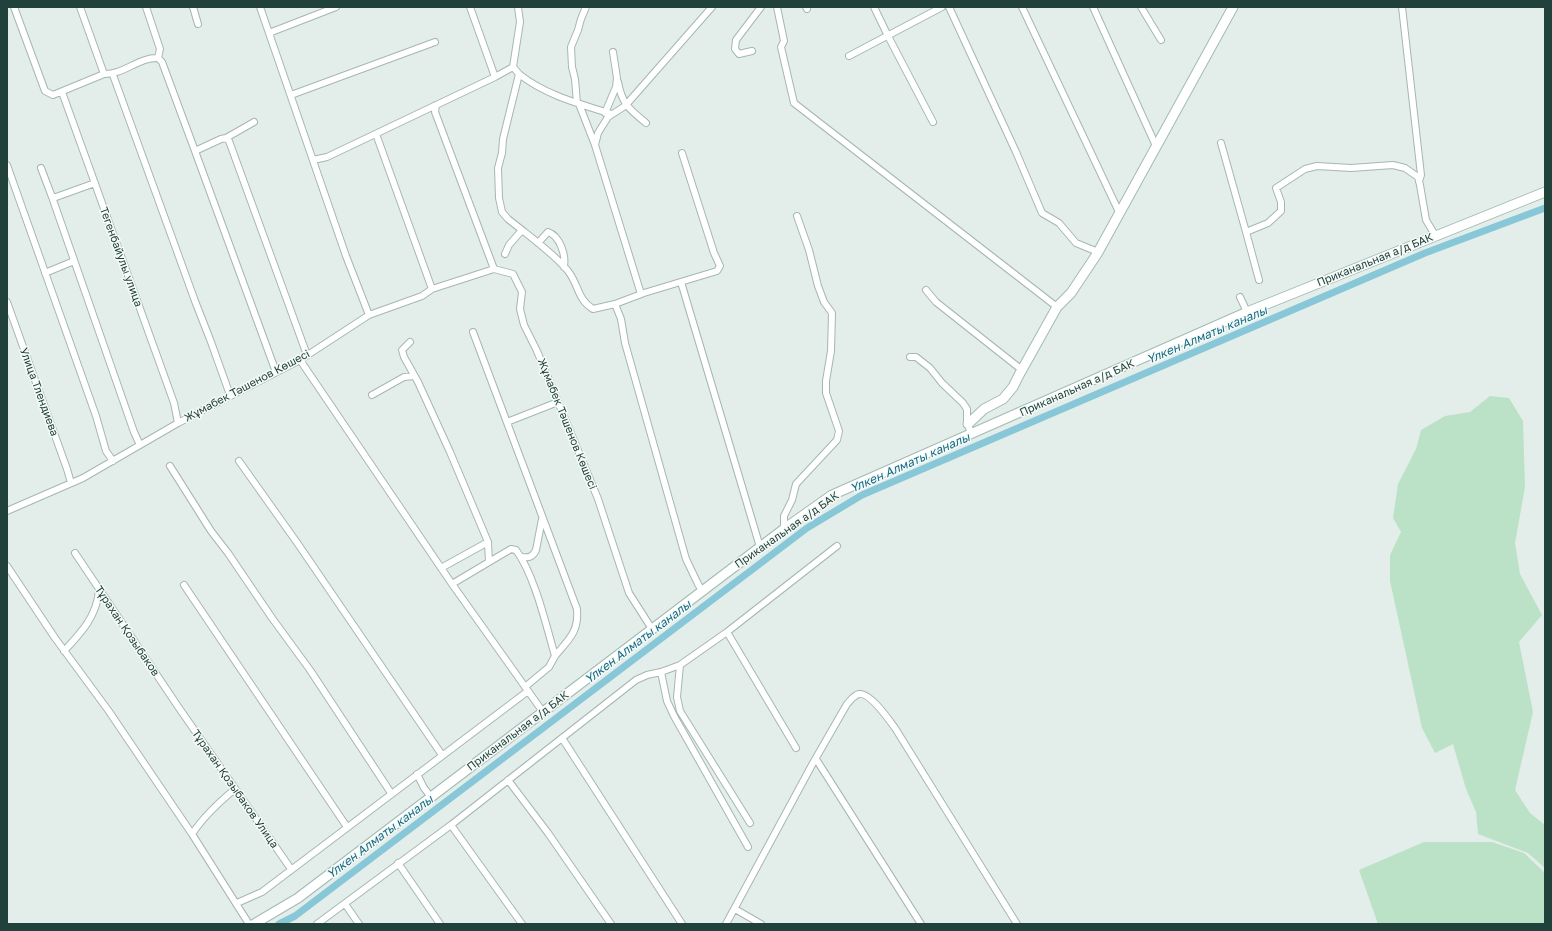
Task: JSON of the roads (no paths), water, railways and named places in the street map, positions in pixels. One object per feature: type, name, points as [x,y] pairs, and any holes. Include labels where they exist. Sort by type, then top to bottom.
[{"type":"main road","points":[[968,424],[984,409],[1003,398],[1013,387],[1057,307],[1071,293],[1098,252],[1233,7]]},
{"type":"main road","name":"Приканальная а/д БАК","points":[[254,924],[298,898],[760,547],[832,495],[1247,312],[1435,235],[1545,192]]},
{"type":"street","points":[[14,7],[45,91],[53,95],[104,74],[113,75],[151,58],[158,58],[162,62],[196,150],[276,372]]},
{"type":"street","points":[[80,7],[104,74]]},
{"type":"street","points":[[146,7],[160,48],[158,58]]},
{"type":"street","points":[[193,7],[198,24]]},
{"type":"street","points":[[260,7],[346,256],[369,315]]},
{"type":"street","points":[[269,33],[336,7]]},
{"type":"street","points":[[470,7],[495,77]]},
{"type":"street","points":[[518,7],[520,22],[513,67],[519,74],[546,90],[608,114],[627,105],[712,7]]},
{"type":"street","points":[[586,7],[571,47],[572,67],[578,103],[595,145],[641,294]]},
{"type":"street","points":[[752,51],[739,54],[735,48],[736,40],[761,7]]},
{"type":"street","points":[[776,7],[784,41],[781,47],[794,103],[1057,307]]},
{"type":"street","points":[[874,7],[933,122]]},
{"type":"street","points":[[849,56],[942,7]]},
{"type":"street","points":[[949,7],[1016,152],[1042,213],[1059,223],[1076,243],[1098,252]]},
{"type":"street","points":[[1022,7],[1119,212]]},
{"type":"street","points":[[1093,7],[1156,146]]},
{"type":"street","points":[[1141,7],[1161,40]]},
{"type":"street","points":[[1402,7],[1421,175],[1419,181]]},
{"type":"street","points":[[291,96],[342,75],[376,65],[435,42]]},
{"type":"street","points":[[613,52],[617,78],[623,101],[628,108],[646,123]]},
{"type":"street","points":[[313,160],[327,157],[513,67]]},
{"type":"street","points":[[519,74],[503,139],[502,153],[498,168],[499,198],[502,212],[508,219],[564,266],[575,282],[581,298],[593,309],[615,304],[641,294],[717,271],[720,266],[682,153]]},
{"type":"street","points":[[113,75],[230,395]]},
{"type":"street","points":[[595,145],[598,133],[608,116],[617,78]]},
{"type":"street","name":"Тегенбайулы улица","points":[[62,92],[174,403],[178,423]]},
{"type":"street","points":[[436,104],[436,112],[494,269]]},
{"type":"street","points":[[196,150],[226,138],[254,122]]},
{"type":"street","points":[[376,134],[432,289]]},
{"type":"street","points":[[226,138],[229,141],[307,355]]},
{"type":"street","points":[[1221,143],[1259,280]]},
{"type":"street","points":[[7,165],[96,416],[106,451],[113,461]]},
{"type":"street","points":[[1246,232],[1268,223],[1281,211],[1281,202],[1276,188],[1305,169],[1325,166],[1351,168],[1393,166],[1405,168],[1418,177],[1426,220],[1435,235]]},
{"type":"street","points":[[41,168],[140,445]]},
{"type":"street","points":[[52,197],[95,184]]},
{"type":"street","points":[[784,529],[784,516],[792,500],[796,484],[837,440],[839,431],[826,392],[826,381],[831,351],[832,313],[824,302],[818,286],[809,250],[797,216]]},
{"type":"street","points":[[505,254],[522,230]]},
{"type":"street","points":[[538,243],[548,232],[556,237],[564,254],[564,266]]},
{"type":"street","points":[[45,273],[74,262]]},
{"type":"street","name":"Жұмабек Тәшенов Көшесі","points":[[7,511],[83,478],[178,423],[300,360],[369,315],[422,296],[432,289],[494,269],[513,274],[522,292],[520,309],[524,325],[537,351],[598,499],[629,593],[652,629]]},
{"type":"street","points":[[681,282],[760,547]]},
{"type":"street","points":[[926,290],[936,302],[1022,370]]},
{"type":"street","points":[[1240,297],[1247,312]]},
{"type":"street","name":"Улица Тлендиева","points":[[7,302],[71,483]]},
{"type":"street","points":[[615,304],[621,319],[625,343],[686,558],[702,591]]},
{"type":"street","points":[[237,903],[262,892],[527,689],[549,667],[555,656],[573,634],[578,621],[577,609],[473,332]]},
{"type":"street","points":[[410,342],[402,350],[404,357],[450,452],[488,542],[489,562]]},
{"type":"street","points":[[910,357],[916,357],[930,368],[942,383],[963,403],[967,409],[968,424],[971,434]]},
{"type":"street","points":[[300,360],[452,584],[543,712]]},
{"type":"street","points":[[372,395],[404,377],[414,376]]},
{"type":"street","points":[[507,422],[558,402]]},
{"type":"street","points":[[239,461],[298,544],[442,755]]},
{"type":"street","points":[[170,466],[211,531],[318,681],[391,793]]},
{"type":"street","points":[[522,557],[530,557],[534,554],[542,518]]},
{"type":"street","points":[[441,568],[488,542]]},
{"type":"street","points":[[317,924],[451,825],[636,680],[680,665],[727,632],[837,546]]},
{"type":"street","points":[[452,584],[510,549],[516,550],[522,557],[537,593],[555,656]]},
{"type":"street","name":"Тұрахан Қозыбаков","points":[[75,553],[179,708]]},
{"type":"street","points":[[7,566],[64,651],[108,710],[192,834],[250,924]]},
{"type":"street","points":[[184,585],[347,827]]},
{"type":"street","points":[[64,651],[82,633],[95,610],[99,590]]},
{"type":"street","points":[[727,632],[796,748]]},
{"type":"street","points":[[680,665],[677,697],[680,711],[750,823]]},
{"type":"street","points":[[661,672],[667,700],[674,716],[748,847]]},
{"type":"street","points":[[726,924],[847,704],[854,696],[860,693],[872,700],[895,728],[1017,924]]},
{"type":"street","name":"Тұрахан Қозыбаков Улица","points":[[179,708],[291,869]]},
{"type":"street","points":[[562,738],[682,924]]},
{"type":"street","points":[[816,759],[921,924]]},
{"type":"street","points":[[417,774],[424,788],[431,797]]},
{"type":"street","points":[[508,780],[548,833],[611,924]]},
{"type":"street","points":[[192,834],[215,805],[235,789]]},
{"type":"street","points":[[451,825],[522,924]]},
{"type":"street","points":[[398,863],[440,924]]},
{"type":"street","points":[[345,904],[359,924]]},
{"type":"street","points":[[735,909],[761,924]]},
{"type":"waterway","name":"Үлкен Алматы каналы","points":[[279,924],[295,916],[807,528],[862,495],[1425,253],[1545,208]]}]
